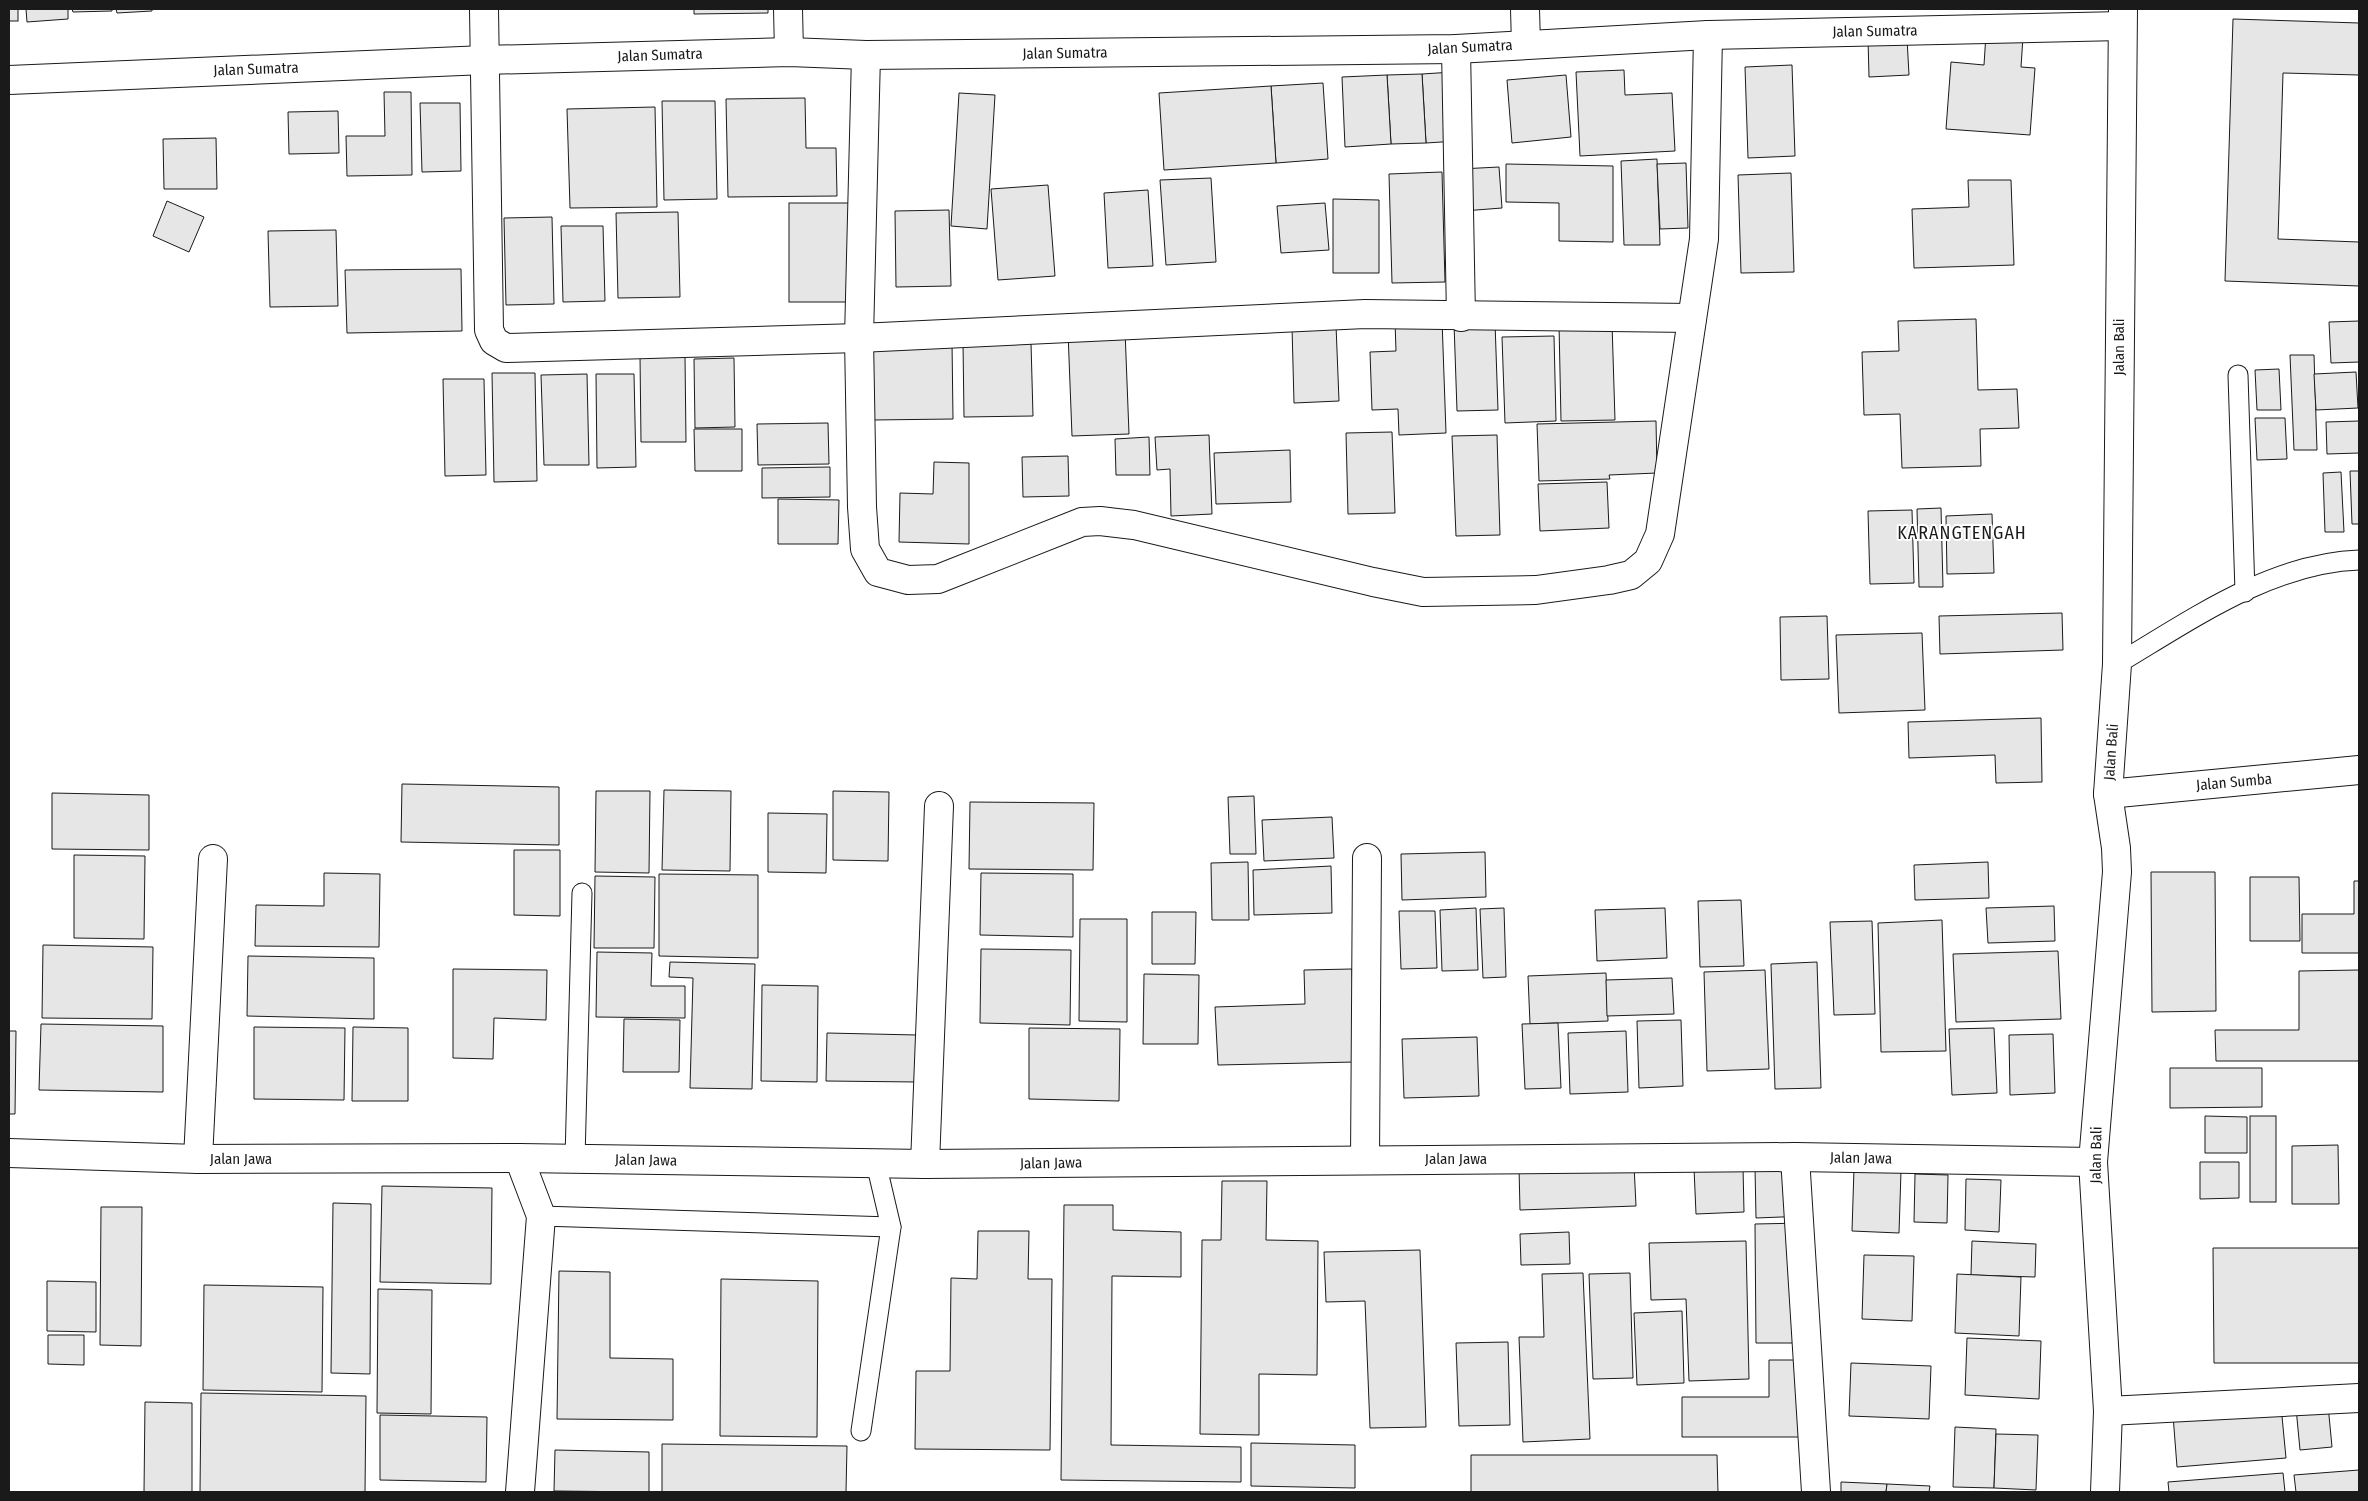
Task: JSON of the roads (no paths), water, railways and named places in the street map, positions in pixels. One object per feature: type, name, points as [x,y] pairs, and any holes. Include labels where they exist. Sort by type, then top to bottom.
[{"type":"main road","points":[[484,9],[489,330],[494,342],[506,348],[859,338],[1365,314],[1692,318]]},
{"type":"main road","points":[[788,9],[789,52]]},
{"type":"main road","points":[[1525,9],[1526,44]]},
{"type":"main road","name":"Jalan Sumatra","points":[[9,80],[485,60],[789,52],[866,55],[1456,49],[1708,35],[2122,17]]},
{"type":"main road","name":"Jalan Bali","points":[[2105,1492],[2108,1411],[2093,1162],[2117,860],[2108,794],[2117,664],[2122,17]]},
{"type":"main road","points":[[866,55],[859,338],[865,549],[878,572],[908,580],[938,579],[1048,534],[1082,522],[1100,521],[1134,526],[1423,592],[1536,590],[1609,580],[1631,575],[1648,561],[1660,534],[1704,239],[1708,35]]},
{"type":"main road","points":[[1456,49],[1461,316]]},
{"type":"main road","name":"Jalan Sumba","points":[[2108,794],[2359,770]]},
{"type":"main road","points":[[925,1164],[939,806]]},
{"type":"main road","points":[[1365,1160],[1367,858]]},
{"type":"main road","points":[[198,1159],[213,859]]},
{"type":"main road","name":"Jalan Jawa","points":[[9,1153],[198,1159],[519,1158],[925,1164],[1795,1157],[2093,1162]]},
{"type":"main road","points":[[1795,1157],[1816,1492]]},
{"type":"main road","points":[[519,1158],[541,1216],[520,1492]]},
{"type":"main road","points":[[2108,1411],[2359,1398]]},
{"type":"lane","points":[[2238,375],[2245,592]]},
{"type":"lane","points":[[2117,664],[2210,608],[2276,576],[2333,561],[2359,560]]},
{"type":"lane","points":[[575,1159],[582,893]]},
{"type":"lane","points":[[861,1431],[891,1227],[876,1163]]},
{"type":"lane","points":[[541,1216],[891,1227]]},
{"type":"district","name":"KARANGTENGAH","points":[[1962,533]]}]
